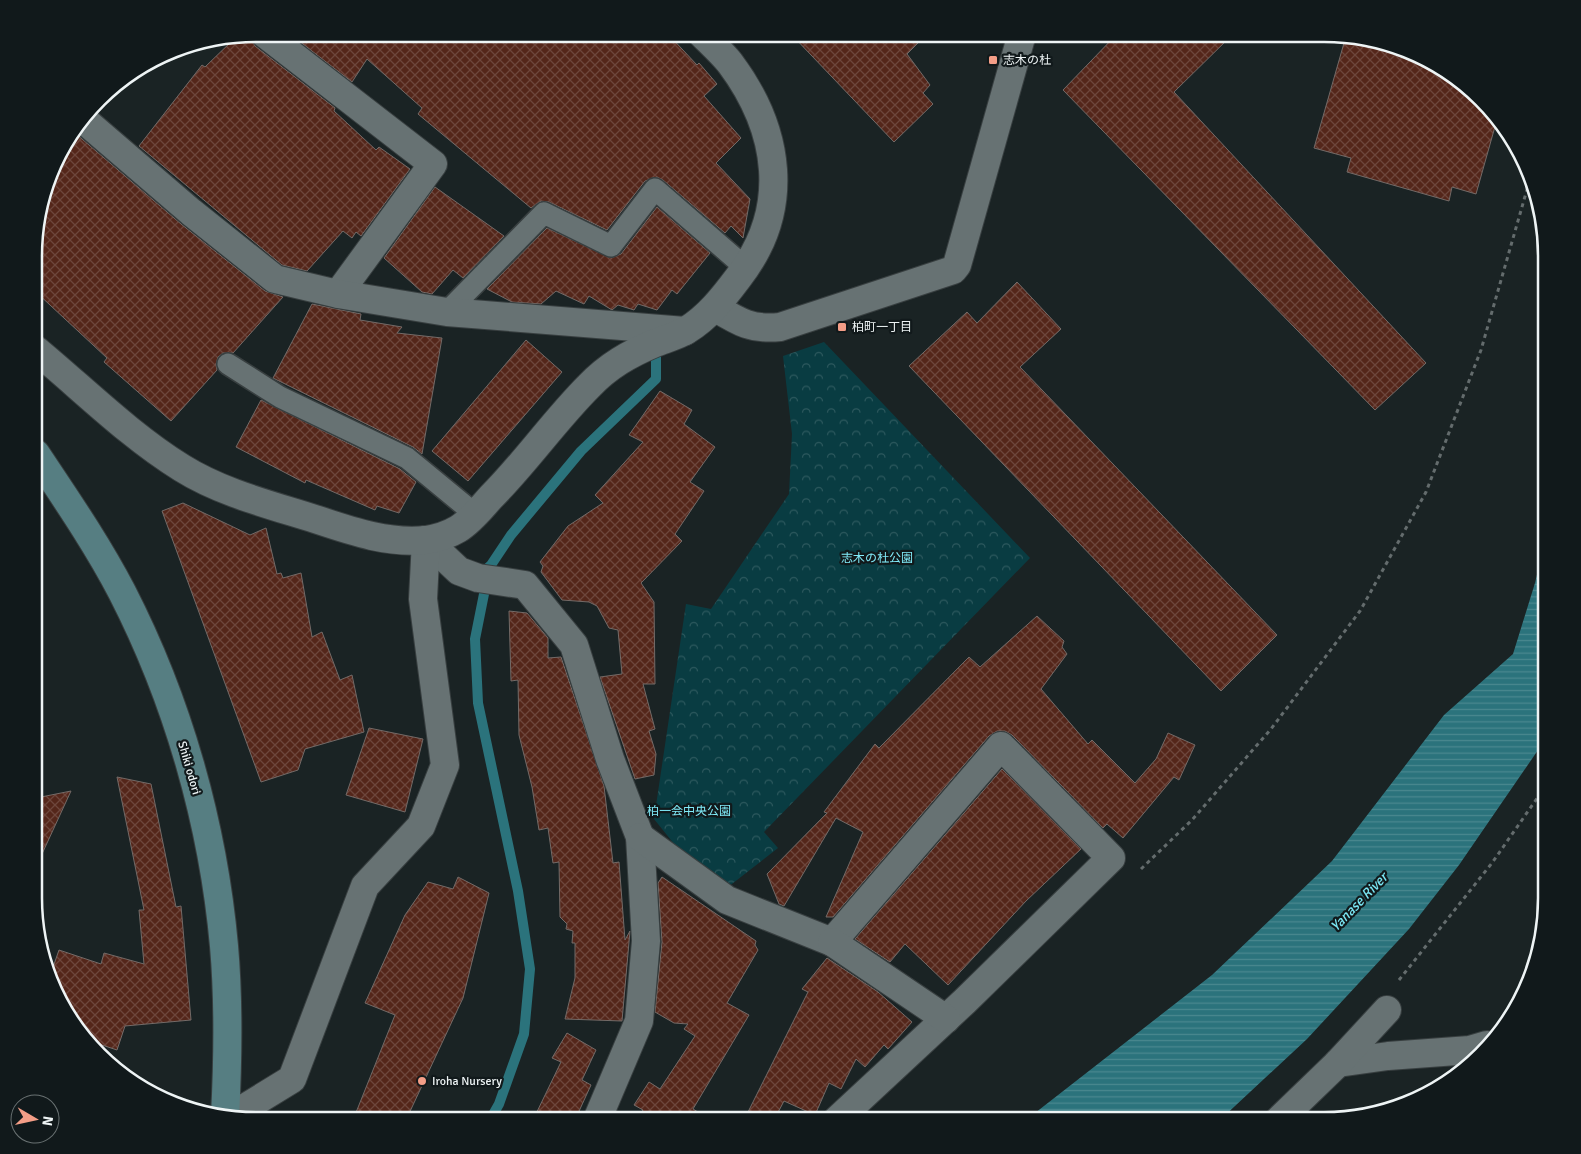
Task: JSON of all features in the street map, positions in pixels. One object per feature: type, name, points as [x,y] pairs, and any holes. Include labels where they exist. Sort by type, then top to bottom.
[{"type":"main road","name":"Shiki odori","points":[[42,463],[76,515],[122,592],[159,672],[188,759],[212,858],[224,946],[228,1039],[225,1109]]},
{"type":"street","points":[[275,42],[432,164],[338,294]]},
{"type":"street","points":[[42,355],[154,449],[192,473],[260,502],[348,530],[404,541],[442,537],[461,527],[475,514],[503,485],[587,387],[608,366],[685,331],[716,308],[746,268],[762,237],[773,206],[775,176],[769,138],[751,99],[730,63],[710,42]]},
{"type":"street","points":[[716,308],[740,322],[762,329],[780,326],[952,270],[957,265],[1020,42]]},
{"type":"street","points":[[89,124],[191,212],[275,278],[338,294],[447,312],[685,331]]},
{"type":"street","points":[[426,540],[459,571],[478,578],[525,584],[574,645],[610,759],[640,837],[646,942],[639,1021],[600,1112]]},
{"type":"street","points":[[240,1111],[292,1079],[365,886],[421,826],[445,765],[423,600],[426,540]]},
{"type":"street","points":[[832,942],[1001,746],[1111,858],[946,1019],[846,1112]]},
{"type":"street","points":[[640,837],[726,900],[832,942],[946,1019]]},
{"type":"street","points":[[1286,1112],[1338,1063],[1387,1010]]},
{"type":"street","points":[[1338,1063],[1388,1056],[1477,1048]]},
{"type":"lane","points":[[447,312],[544,213],[611,246],[655,189],[746,268]]},
{"type":"lane","points":[[228,364],[280,397],[407,458],[475,514]]},
{"type":"path","points":[[1137,874],[1192,820],[1271,729],[1364,602],[1429,483],[1481,350],[1527,189]]},
{"type":"path","points":[[1387,1010],[1390,991],[1492,863],[1538,797]]},
{"type":"green space","name":"志木の杜公園","points":[[824,342],[1030,558],[764,832],[778,848],[728,887],[687,860],[654,819],[686,604],[711,609],[789,494],[792,434],[783,356]]},
{"type":"water","name":"Yanase River","points":[[1538,570],[1538,750],[1459,865],[1409,929],[1307,1039],[1229,1112],[1036,1112],[1212,975],[1332,861],[1444,715],[1513,654]]},
{"type":"building","points":[[253,42],[255,46],[335,108],[334,111],[376,150],[379,147],[410,169],[361,236],[356,232],[352,238],[343,231],[307,271],[282,265],[139,146],[202,65],[205,67],[229,44]]},
{"type":"building","points":[[300,42],[675,42],[697,65],[699,63],[717,84],[704,96],[741,138],[716,163],[750,199],[743,238],[731,226],[725,233],[657,177],[645,181],[607,230],[549,202],[541,201],[531,208],[418,114],[422,108],[367,59],[352,82]]},
{"type":"building","points":[[799,42],[919,42],[907,54],[930,85],[923,93],[933,104],[894,142]]},
{"type":"building","points":[[1109,42],[1225,42],[1174,92],[1426,363],[1375,410],[1063,90]]},
{"type":"building","points":[[1344,43],[1393,54],[1432,71],[1466,96],[1495,127],[1476,194],[1452,187],[1449,201],[1347,172],[1351,158],[1314,148]]},
{"type":"building","points":[[80,137],[181,224],[265,291],[283,297],[233,353],[223,353],[218,357],[217,370],[171,421],[104,362],[107,358],[42,298],[44,228],[50,201],[59,174],[71,149]]},
{"type":"building","points":[[435,187],[504,236],[463,278],[453,270],[432,294],[422,292],[384,258]]},
{"type":"building","points":[[657,207],[710,253],[677,294],[672,290],[657,310],[638,304],[634,310],[618,305],[612,310],[589,296],[584,304],[556,291],[541,304],[512,302],[487,289],[547,228],[611,258],[621,254]]},
{"type":"building","points":[[1017,282],[1061,329],[1020,367],[1277,635],[1221,691],[909,366],[967,312],[977,323]]},
{"type":"building","points":[[312,304],[361,314],[360,320],[402,327],[397,333],[442,338],[422,454],[413,447],[273,378]]},
{"type":"building","points":[[526,340],[562,372],[468,481],[432,451]]},
{"type":"building","points":[[660,391],[692,410],[684,424],[715,447],[690,482],[704,491],[675,534],[682,541],[641,583],[654,602],[655,684],[643,684],[655,729],[649,731],[656,754],[654,775],[635,779],[600,677],[622,674],[618,630],[609,628],[597,606],[589,602],[562,600],[541,572],[543,566],[540,562],[568,526],[603,503],[595,495],[643,442],[629,435]]},
{"type":"building","points":[[261,400],[400,469],[416,482],[399,513],[377,506],[375,510],[306,480],[305,483],[236,447]]},
{"type":"building","points":[[183,503],[250,535],[266,528],[277,574],[281,573],[283,578],[301,573],[312,637],[322,632],[340,680],[352,675],[364,732],[305,749],[298,770],[261,782],[162,511]]},
{"type":"building","points":[[509,611],[527,613],[548,638],[548,658],[561,657],[604,786],[613,863],[619,862],[625,940],[630,931],[622,1021],[565,1019],[575,978],[575,943],[572,943],[573,931],[566,929],[567,924],[560,917],[559,862],[553,863],[548,828],[539,830],[532,787],[519,735],[518,680],[511,681]]},
{"type":"building","points":[[1037,616],[1064,641],[1062,647],[1067,654],[1041,689],[1088,744],[1092,740],[1135,783],[1156,759],[1168,733],[1195,745],[1179,780],[1174,777],[1123,838],[1107,824],[1103,828],[1012,735],[1005,731],[997,731],[989,736],[833,917],[826,917],[863,832],[836,818],[784,906],[779,904],[767,874],[827,813],[824,812],[875,744],[879,748],[969,657],[980,667]]},
{"type":"building","points":[[369,728],[423,739],[405,812],[346,795]]},
{"type":"building","points":[[1002,769],[1081,849],[1026,901],[948,985],[905,944],[890,962],[855,939]]},
{"type":"building","points":[[117,777],[151,784],[176,907],[181,906],[191,1020],[125,1026],[117,1050],[101,1045],[87,1028],[71,1005],[54,965],[59,950],[101,964],[104,953],[144,964],[139,910],[144,910]]},
{"type":"building","points":[[71,791],[42,854],[42,797]]},
{"type":"building","points":[[458,877],[489,893],[463,998],[410,1112],[356,1112],[395,1015],[365,1003],[405,915],[428,882],[453,889]]},
{"type":"building","points":[[662,877],[756,941],[755,945],[758,950],[727,1003],[749,1015],[693,1109],[698,1112],[642,1112],[643,1110],[634,1105],[649,1082],[660,1089],[695,1036],[684,1029],[688,1024],[674,1023],[655,1012],[662,942],[658,883]]},
{"type":"building","points":[[827,958],[878,992],[912,1022],[888,1049],[884,1045],[865,1067],[856,1059],[841,1089],[829,1083],[816,1112],[808,1112],[784,1101],[778,1112],[748,1112],[808,992],[802,989]]},
{"type":"building","points":[[567,1033],[596,1050],[582,1080],[591,1085],[579,1112],[537,1112],[561,1062],[552,1058]]},
{"type":"waterway","points":[[480,575],[491,565],[511,535],[581,451],[656,379],[656,346]]},
{"type":"waterway","points":[[484,594],[475,639],[478,703],[518,891],[530,969],[524,1034],[494,1112]]},
{"type":"place","name":"志木の杜","points":[[993,60]]},
{"type":"place","name":"柏町一丁目","points":[[842,327]]},
{"type":"place","name":"Iroha Nursery","points":[[422,1081]]},
{"type":"park label","name":"柏一会中央公園","points":[[689,811]]}]
